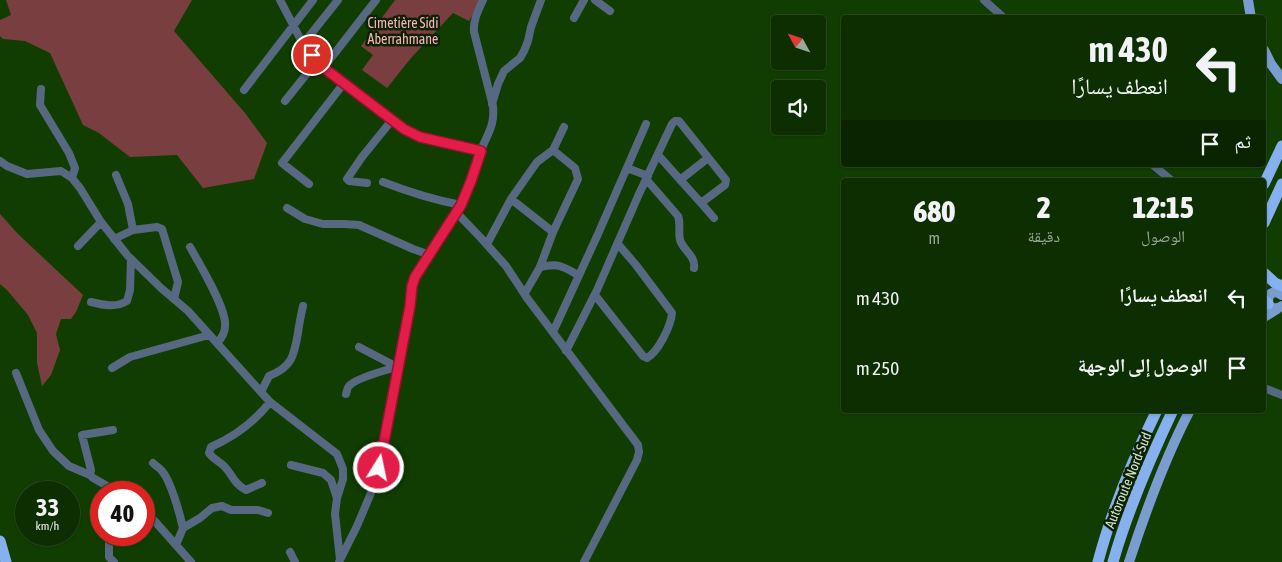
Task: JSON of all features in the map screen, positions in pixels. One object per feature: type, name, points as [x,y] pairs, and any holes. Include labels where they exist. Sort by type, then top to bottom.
[{"type":"highway","points":[[1266,180],[1282,146]]},
{"type":"highway","points":[[1266,218],[1282,184]]},
{"type":"highway","points":[[1266,275],[1275,283],[1280,292]]},
{"type":"highway","points":[[1266,285],[1280,292]]},
{"type":"highway","name":"Autoroute Nord-Sud","points":[[1098,562],[1121,491],[1155,413]]},
{"type":"highway","name":"Autoroute Nord-Sud","points":[[1113,562],[1126,521],[1154,450],[1172,413]]},
{"type":"highway","points":[[1154,450],[1178,413]]},
{"type":"highway","points":[[0,541],[6,562]]},
{"type":"main road","points":[[1248,0],[1250,15]]},
{"type":"main road","points":[[1266,53],[1282,79]]},
{"type":"main road","points":[[1273,305],[1269,296],[1280,292]]},
{"type":"main road","points":[[1129,562],[1141,525],[1170,452],[1188,413]]},
{"type":"street","points":[[290,0],[282,4],[303,44],[324,68],[404,129],[420,137],[481,151]]},
{"type":"street","points":[[244,90],[313,0]]},
{"type":"street","points":[[303,44],[338,0]]},
{"type":"street","points":[[324,68],[376,0]]},
{"type":"street","points":[[339,561],[367,501],[379,468],[415,277],[461,205],[481,151],[490,134],[494,116],[474,32],[476,14],[482,0]]},
{"type":"street","points":[[492,104],[504,71],[520,58],[524,51],[541,0]]},
{"type":"street","points":[[574,18],[584,0]]},
{"type":"street","points":[[595,0],[610,11]]},
{"type":"street","points":[[985,0],[1001,15]]},
{"type":"street","points":[[285,101],[318,61]]},
{"type":"street","points":[[309,184],[282,162],[344,83]]},
{"type":"street","points":[[41,89],[40,105],[69,153],[75,168],[72,178]]},
{"type":"street","points":[[367,183],[349,181],[347,179],[392,120]]},
{"type":"street","points":[[566,351],[595,295],[647,177],[675,121],[679,122],[726,180],[726,183],[701,203]]},
{"type":"street","points":[[553,332],[646,124]]},
{"type":"street","points":[[487,244],[512,199],[537,162],[553,150],[564,127]]},
{"type":"street","points":[[525,293],[540,267],[553,232],[578,179],[575,168],[553,150]]},
{"type":"street","points":[[658,155],[714,218]]},
{"type":"street","points":[[680,180],[708,158]]},
{"type":"street","points":[[0,160],[6,166],[27,174],[61,171],[72,178],[101,222],[131,259],[188,312],[270,402],[337,454],[343,469],[343,479],[337,498],[335,514],[339,561]]},
{"type":"street","points":[[1155,167],[1169,178]]},
{"type":"street","points":[[627,168],[647,177],[678,216],[680,220],[680,240],[685,250],[693,259],[695,263],[694,268]]},
{"type":"street","points":[[116,175],[128,204],[133,230]]},
{"type":"street","points":[[383,182],[414,194],[461,205]]},
{"type":"street","points":[[512,199],[553,232]]},
{"type":"street","points":[[287,208],[305,220],[323,224],[359,225],[413,250],[430,255]]},
{"type":"street","points":[[456,212],[506,266],[566,351],[638,445],[637,460],[584,562]]},
{"type":"street","points":[[78,246],[101,222]]},
{"type":"street","points":[[114,239],[133,230],[157,227],[162,229],[178,282],[174,299]]},
{"type":"street","points":[[595,295],[643,356],[650,357],[659,347],[672,313],[618,244]]},
{"type":"street","points":[[190,247],[216,294],[225,320],[223,336],[217,343]]},
{"type":"street","points":[[91,302],[105,306],[121,305],[127,301],[130,290],[131,259]]},
{"type":"street","points":[[540,267],[560,266],[578,275]]},
{"type":"street","points":[[260,392],[269,376],[286,366],[292,358],[296,348],[303,306]]},
{"type":"street","points":[[112,368],[130,357],[210,335]]},
{"type":"street","points":[[359,347],[397,367]]},
{"type":"street","points":[[346,394],[349,386],[358,380],[397,367]]},
{"type":"street","points":[[16,373],[39,430],[53,451],[69,466],[90,475],[98,481]]},
{"type":"street","points":[[1266,389],[1282,395]]},
{"type":"street","points":[[262,483],[246,490],[240,487],[223,465],[213,458],[209,452],[211,447],[224,442],[260,414],[270,402]]},
{"type":"street","points":[[90,475],[91,470],[82,435],[113,430]]},
{"type":"street","points":[[153,463],[163,472],[168,481],[180,513],[183,528],[176,545]]},
{"type":"street","points":[[291,465],[323,474],[331,480],[337,498]]},
{"type":"street","points":[[183,528],[212,508],[222,506],[231,510],[258,510],[268,513]]},
{"type":"street","points":[[155,521],[191,562]]},
{"type":"street","points":[[109,546],[109,557],[114,562]]},
{"type":"street","points":[[290,552],[295,562]]},
{"type":"green space","points":[[6,0],[192,0],[174,31],[245,113],[267,143],[254,179],[203,188],[177,155],[130,157],[99,133],[83,125],[50,53],[25,41],[3,39],[0,36],[0,20],[11,15]]},
{"type":"green space","name":"Cimetière Sidi Aberrahmane","points":[[395,0],[481,0],[469,21],[453,13],[411,58],[387,88],[362,70],[373,55],[361,46]]},
{"type":"green space","points":[[0,214],[18,234],[83,295],[71,319],[61,319],[56,334],[60,350],[51,375],[42,386],[37,363],[37,333],[28,315],[0,284]]},
{"type":"route","points":[[312,55],[324,68],[404,129],[420,137],[481,151],[461,205],[415,277],[412,286],[410,306],[379,468]]}]
